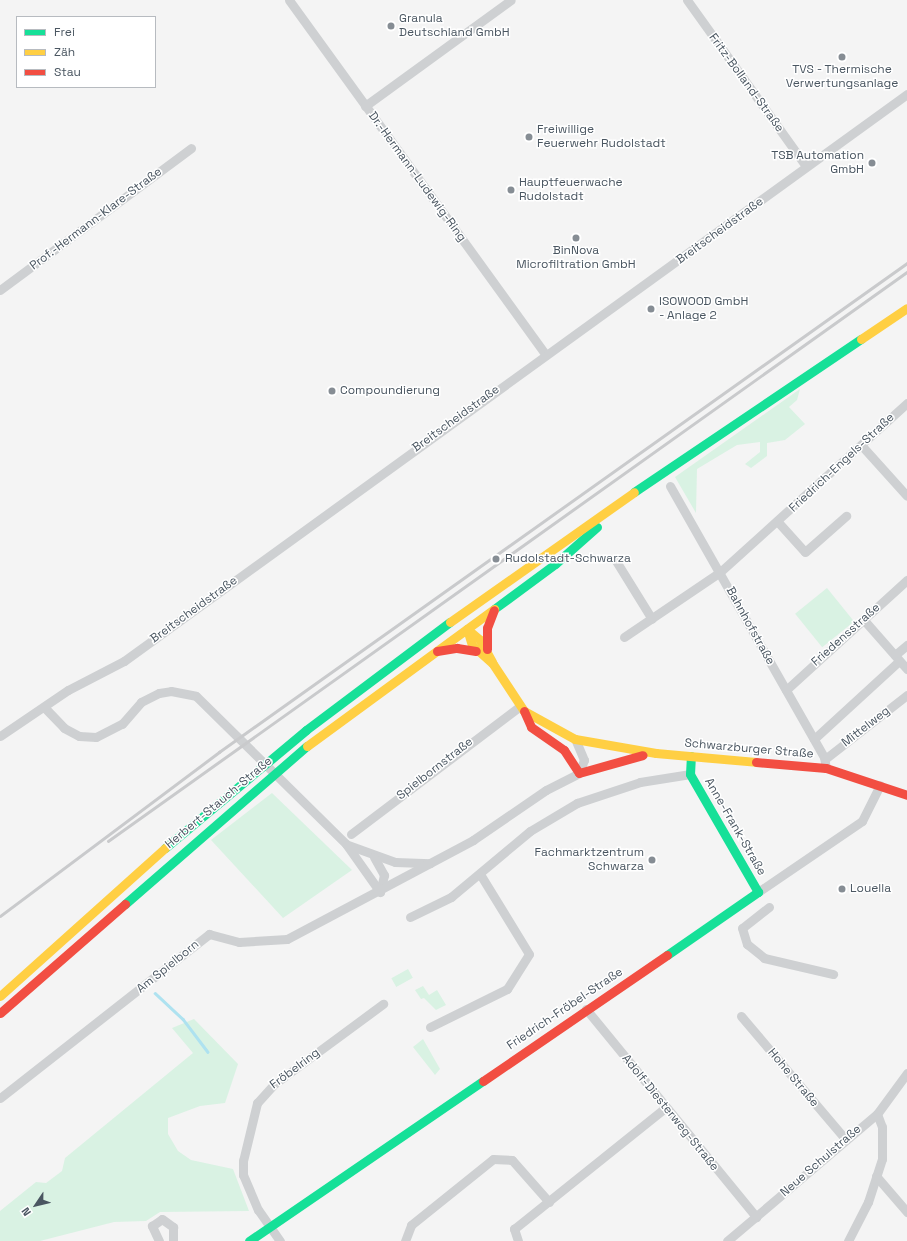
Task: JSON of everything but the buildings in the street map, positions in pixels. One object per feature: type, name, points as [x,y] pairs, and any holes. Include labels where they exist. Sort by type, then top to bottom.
[{"type":"main road","points":[[617,506],[907,308]]},
{"type":"main road","name":"Herbert-Stauch-Straße","points":[[0,1012],[285,763],[555,564],[617,506]]},
{"type":"main road","name":"Herbert-Stauch-Straße","points":[[0,996],[177,838],[306,730],[458,616],[617,506]]},
{"type":"main road","points":[[487,649],[487,628],[494,610]]},
{"type":"main road","points":[[458,616],[487,649],[493,664]]},
{"type":"main road","points":[[437,651],[457,648],[476,651],[468,629]]},
{"type":"main road","name":"Schwarzburger Straße","points":[[476,651],[493,664],[522,709],[531,727],[564,750],[579,772],[624,757],[656,753]]},
{"type":"main road","name":"Schwarzburger Straße","points":[[522,709],[575,739],[656,753],[825,763],[907,794]]},
{"type":"main road","name":"Anne-Frank-Straße","points":[[691,756],[690,774],[758,892]]},
{"type":"main road","name":"Friedrich-Fröbel-Straße","points":[[249,1241],[268,1226],[758,892]]},
{"type":"street","name":"Dr.-Hermann-Ludewig-Ring","points":[[289,0],[546,355]]},
{"type":"street","points":[[365,106],[511,0]]},
{"type":"street","name":"Fritz-Bolland-Straße","points":[[687,0],[806,166]]},
{"type":"street","name":"Breitscheidstraße","points":[[0,736],[44,707],[124,661],[907,94]]},
{"type":"street","name":"Prof.-Hermann-Klare-Straße","points":[[0,290],[191,148]]},
{"type":"street","name":"Friedrich-Engels-Straße","points":[[624,637],[720,572],[778,522],[907,403]]},
{"type":"street","points":[[862,446],[907,496]]},
{"type":"street","name":"Bahnhofstraße","points":[[670,486],[814,739],[825,763]]},
{"type":"street","points":[[778,522],[805,552],[846,516]]},
{"type":"street","points":[[616,561],[652,619]]},
{"type":"street","name":"Friedensstraße","points":[[786,690],[862,619],[907,580]]},
{"type":"street","points":[[862,619],[907,669]]},
{"type":"street","points":[[814,739],[897,658],[907,645]]},
{"type":"street","points":[[44,707],[64,728],[80,736],[96,737],[122,724],[141,702],[159,693],[185,692],[209,707],[346,844],[380,892]]},
{"type":"street","name":"Mittelweg","points":[[825,763],[907,695]]},
{"type":"street","name":"Spielbornstraße","points":[[351,834],[522,709]]},
{"type":"street","points":[[575,739],[584,760],[579,772]]},
{"type":"street","name":"Schwarzburger Straße","points":[[380,892],[434,863],[579,772]]},
{"type":"street","name":"Anne-Frank-Straße","points":[[410,917],[451,897],[530,831],[577,803],[640,782],[690,774]]},
{"type":"street","name":"Friedrich-Fröbel-Straße","points":[[758,892],[862,821],[880,785]]},
{"type":"street","points":[[346,844],[374,857],[410,864],[434,863]]},
{"type":"street","points":[[374,857],[384,875],[380,892]]},
{"type":"street","points":[[430,1027],[507,989],[529,954],[480,874]]},
{"type":"street","name":"Am Spielborn","points":[[0,1098],[209,934],[240,942],[288,939],[380,892]]},
{"type":"street","points":[[769,907],[742,928],[747,944],[764,958],[833,974]]},
{"type":"street","name":"Fröbelring","points":[[280,1241],[268,1226],[243,1175],[243,1161],[257,1103],[273,1085],[383,1004]]},
{"type":"street","name":"Adolf-Diesterweg-Straße","points":[[586,1009],[665,1108],[756,1217]]},
{"type":"street","name":"Hohe Straße","points":[[741,1016],[846,1140]]},
{"type":"street","name":"Neue Schulstraße","points":[[727,1241],[877,1114],[907,1073]]},
{"type":"street","points":[[518,1241],[514,1229],[665,1108]]},
{"type":"street","points":[[848,1241],[876,1176],[884,1143],[877,1114]]},
{"type":"street","points":[[405,1241],[411,1225],[493,1159],[512,1160],[549,1202]]},
{"type":"street","points":[[876,1176],[907,1212]]},
{"type":"street","points":[[159,1241],[152,1226],[162,1219],[173,1227],[173,1241]]},
{"type":"green space","points":[[800,389],[797,400],[789,407],[805,424],[785,440],[767,443],[767,456],[751,468],[745,464],[760,452],[760,442],[737,445],[697,469],[696,513],[675,477]]},
{"type":"green space","points":[[827,588],[854,621],[822,647],[795,614]]},
{"type":"green space","points":[[272,793],[352,870],[283,918],[211,840]]},
{"type":"green space","points":[[408,969],[413,978],[396,987],[391,978]]},
{"type":"green space","points":[[423,986],[429,995],[437,990],[446,1005],[436,1010],[424,998],[421,999],[415,990]]},
{"type":"green space","points":[[194,1019],[238,1064],[225,1103],[200,1106],[168,1118],[168,1134],[178,1151],[191,1160],[233,1169],[249,1211],[160,1212],[146,1221],[114,1222],[40,1241],[0,1241],[0,1211],[36,1182],[46,1183],[62,1171],[65,1158],[193,1053],[172,1028]]},
{"type":"green space","points":[[423,1039],[440,1069],[435,1075],[413,1047]]},
{"type":"waterway","points":[[155,993],[183,1019],[208,1052]]},
{"type":"railway","points":[[0,916],[219,752],[907,263]]},
{"type":"railway","points":[[108,841],[907,272]]},
{"type":"traffic: fast","points":[[634,492],[861,339]]},
{"type":"traffic: fast","points":[[494,609],[555,564],[597,527]]},
{"type":"traffic: fast","points":[[165,848],[306,730],[450,622]]},
{"type":"traffic: fast","points":[[125,904],[307,746]]},
{"type":"traffic: fast","points":[[667,955],[758,892],[690,774],[691,756]]},
{"type":"traffic: fast","points":[[249,1241],[483,1081]]},
{"type":"traffic: slow","points":[[861,339],[907,308]]},
{"type":"traffic: slow","points":[[450,622],[634,492]]},
{"type":"traffic: slow","points":[[307,746],[494,609]]},
{"type":"traffic: slow","points":[[467,629],[472,645],[493,664],[524,711],[575,739],[656,753],[756,762]]},
{"type":"traffic: slow","points":[[467,629],[480,640],[492,662]]},
{"type":"traffic: slow","points":[[0,996],[165,848]]},
{"type":"traffic: jam","points":[[487,649],[487,628],[494,610]]},
{"type":"traffic: jam","points":[[437,651],[457,648],[476,651]]},
{"type":"traffic: jam","points":[[524,711],[531,727],[564,750],[579,773],[643,755]]},
{"type":"traffic: jam","points":[[756,762],[826,768],[907,795]]},
{"type":"traffic: jam","points":[[0,1013],[125,904]]},
{"type":"traffic: jam","points":[[483,1081],[667,955]]},
{"type":"place","name":"Granula Deutschland GmbH","points":[[391,26]]},
{"type":"place","name":"TVS - Thermische Verwertungsanlage","points":[[842,57]]},
{"type":"place","name":"Freiwillige Feuerwehr Rudolstadt","points":[[529,137]]},
{"type":"place","name":"TSB Automation GmbH","points":[[872,163]]},
{"type":"place","name":"Hauptfeuerwache Rudolstadt","points":[[511,190]]},
{"type":"place","name":"BinNova Microfiltration GmbH","points":[[576,238]]},
{"type":"place","name":"ISOWOOD GmbH - Anlage 2","points":[[651,309]]},
{"type":"place","name":"Compoundierung","points":[[332,391]]},
{"type":"place","name":"Rudolstadt-Schwarza","points":[[496,559]]},
{"type":"place","name":"Fachmarktzentrum Schwarza","points":[[652,860]]},
{"type":"place","name":"Louella","points":[[842,889]]}]
